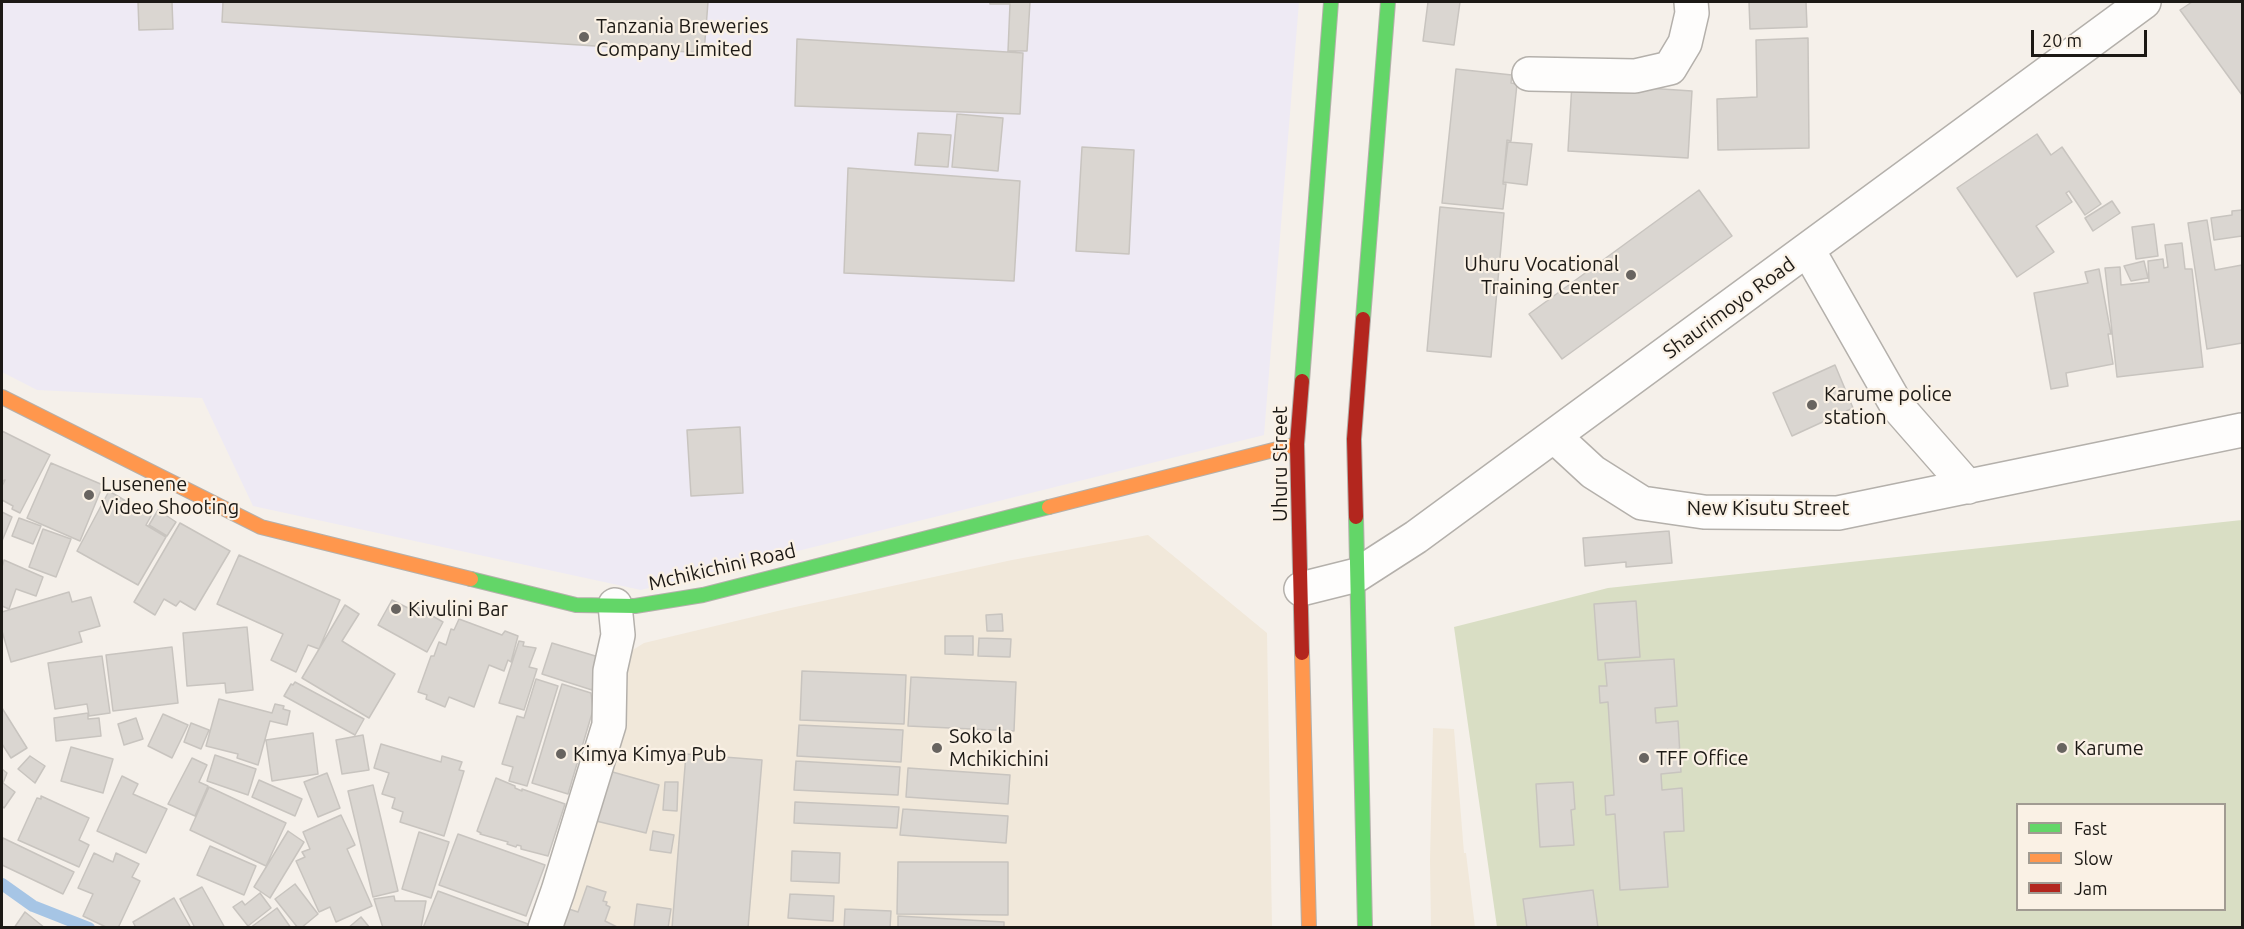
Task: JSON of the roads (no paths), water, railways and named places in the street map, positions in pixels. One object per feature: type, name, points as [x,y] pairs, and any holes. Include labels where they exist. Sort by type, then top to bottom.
[{"type":"main road","name":"Uhuru Street","points":[[1309,927],[1297,444],[1330,2]]},
{"type":"main road","points":[[1365,927],[1354,439],[1388,2]]},
{"type":"main road","name":"Mchikichini Road","points":[[2,397],[261,527],[576,605],[635,606],[703,595],[1297,444]]},
{"type":"street","points":[[1529,74],[1635,76],[1670,68],[1685,43],[1692,13],[1691,2]]},
{"type":"street","name":"Shaurimoyo Road","points":[[1301,589],[1357,574],[1416,537],[2144,2]]},
{"type":"street","points":[[1808,250],[1897,406],[1968,487]]},
{"type":"street","name":"New Kisutu Street","points":[[1554,436],[1593,472],[1642,502],[1704,512],[1838,513],[2242,430]]},
{"type":"street","points":[[545,927],[609,725],[610,671],[618,635],[615,605]]},
{"type":"waterway","points":[[2,884],[33,906],[89,928]]},
{"type":"place","name":"Tanzania Breweries Company Limited","points":[[584,37]]},
{"type":"place","name":"Uhuru Vocational Training Center","points":[[1631,275]]},
{"type":"place","name":"Karume police station","points":[[1812,405]]},
{"type":"place","name":"Lusenene Video Shooting","points":[[89,495]]},
{"type":"place","name":"Kivulini Bar","points":[[396,609]]},
{"type":"place","name":"Soko la Mchikichini","points":[[937,748]]},
{"type":"place","name":"Karume","points":[[2062,748]]},
{"type":"place","name":"Kimya Kimya Pub","points":[[561,754]]},
{"type":"place","name":"TFF Office","points":[[1644,758]]}]
